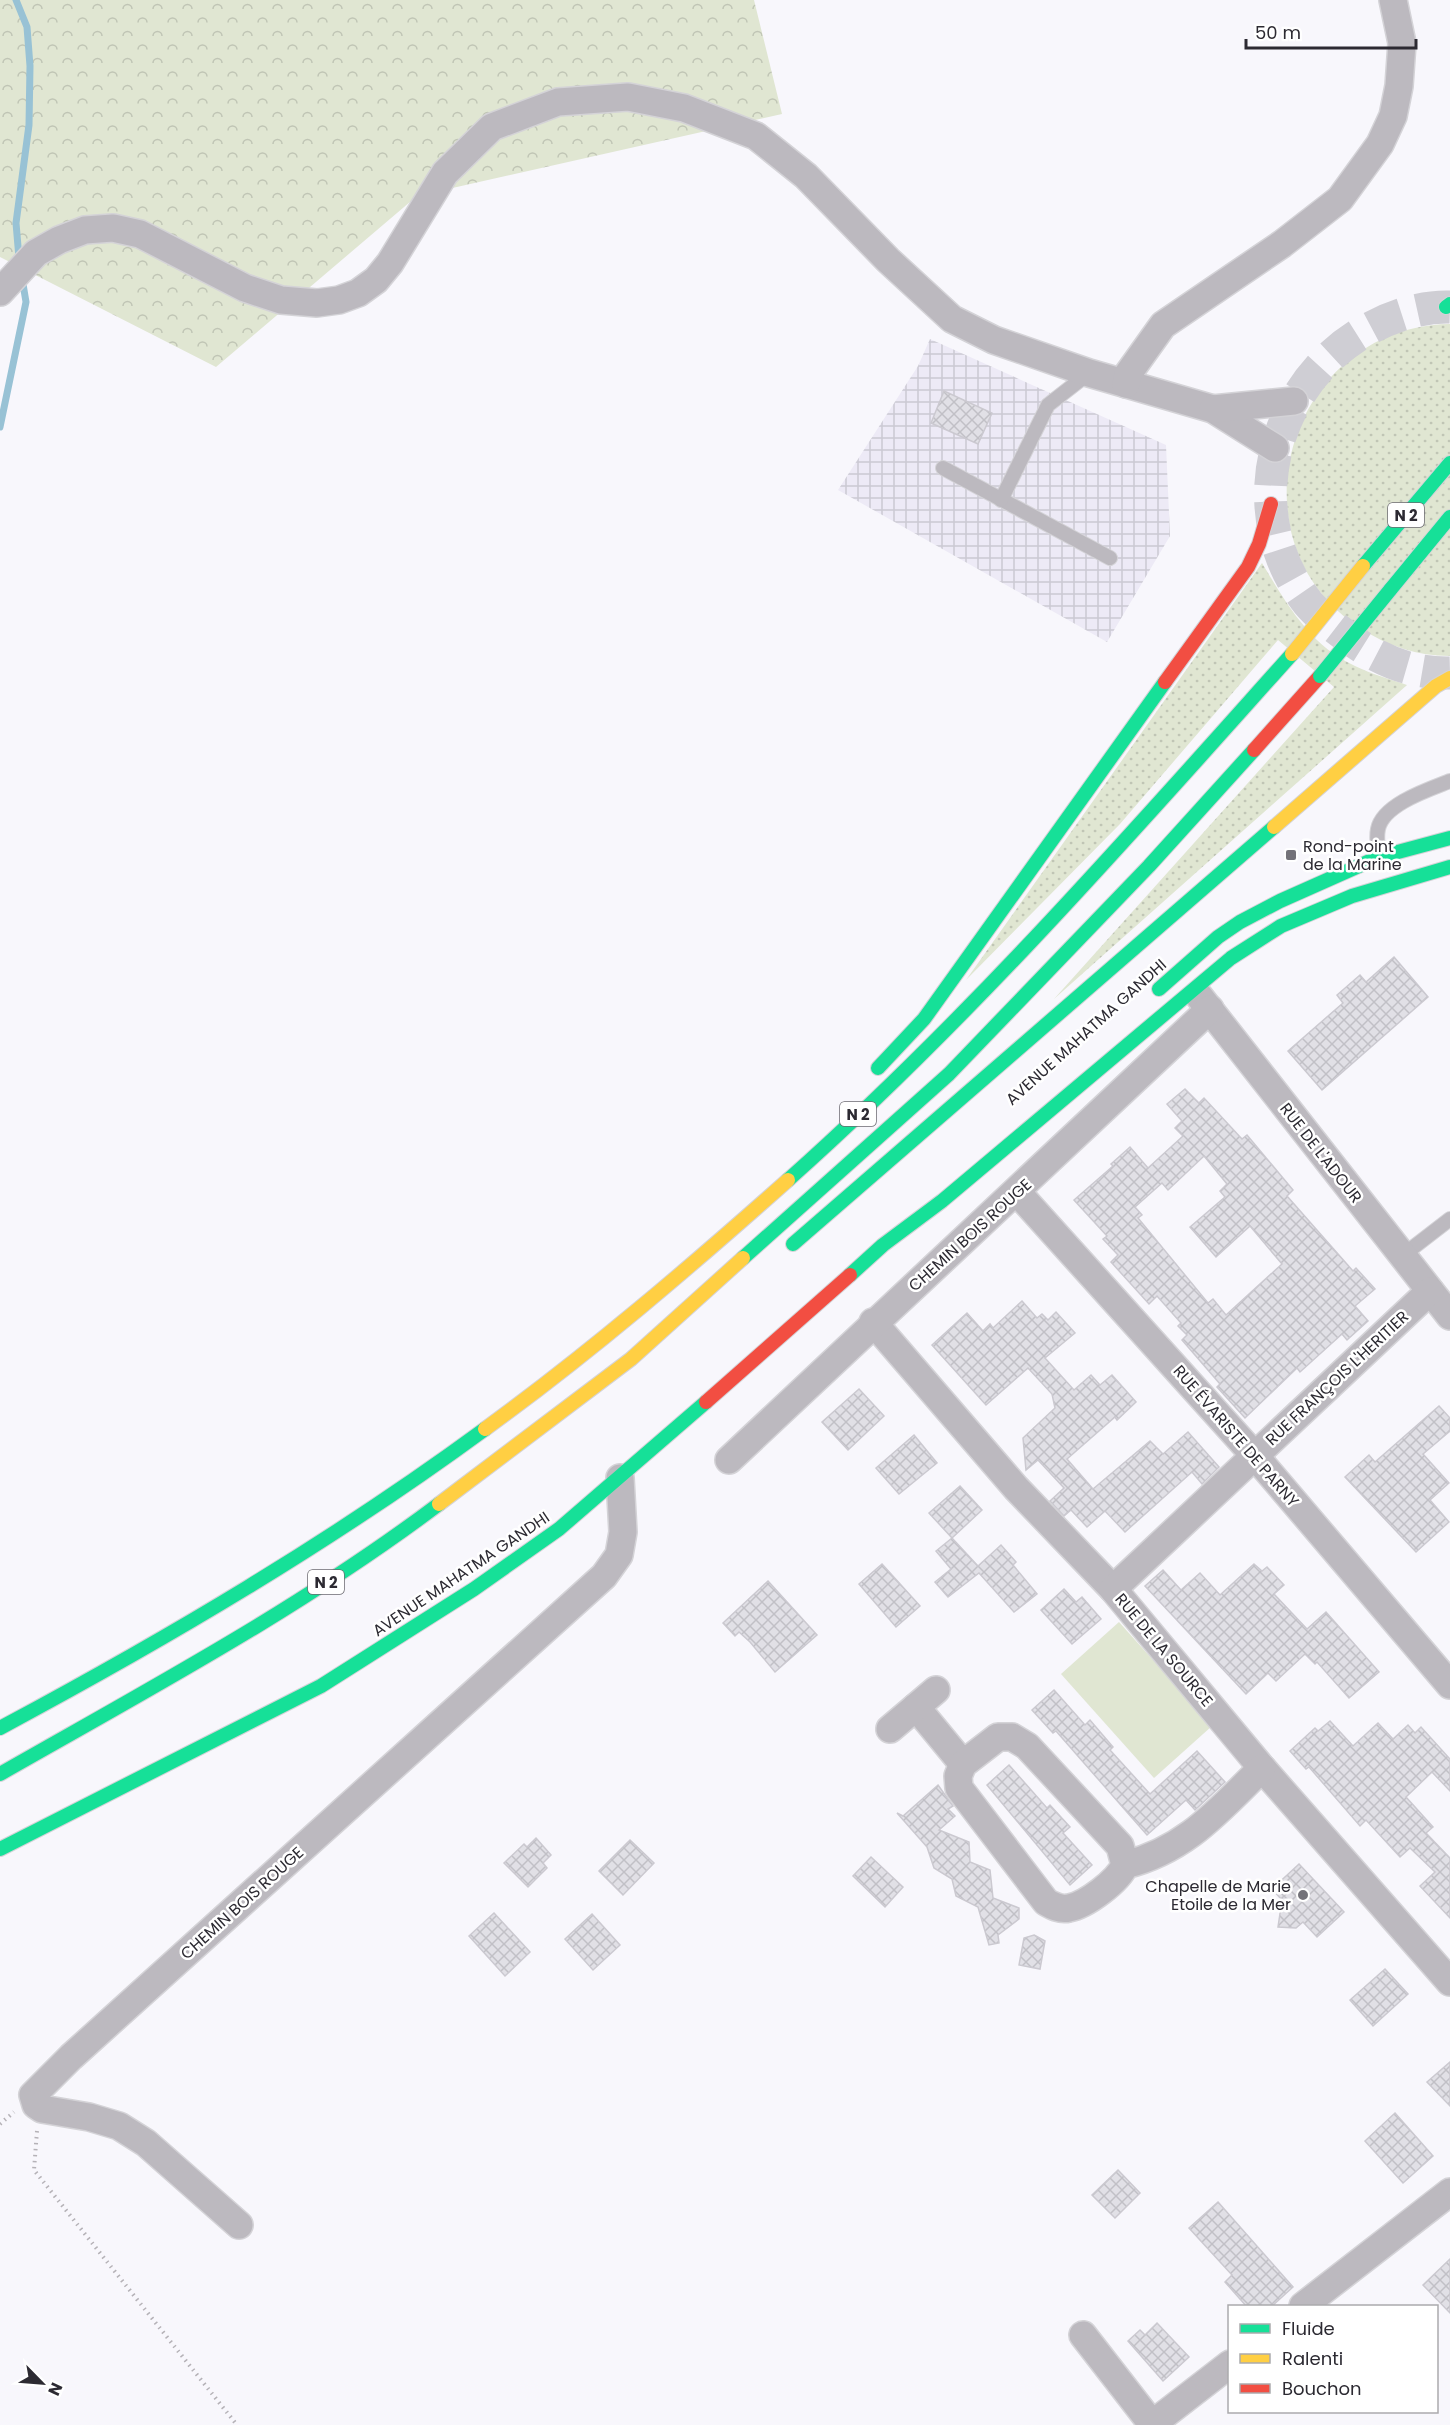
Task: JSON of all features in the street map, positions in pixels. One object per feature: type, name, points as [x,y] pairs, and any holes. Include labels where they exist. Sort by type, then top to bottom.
[{"type":"main road","name":"N 2","points":[[0,1728],[106,1672],[367,1513],[509,1411],[656,1294],[800,1169],[933,1044],[1122,845],[1292,654],[1450,463]]},
{"type":"main road","points":[[868,1079],[924,1018],[1248,567],[1259,544],[1271,504]]},
{"type":"main road","name":"N 2","points":[[0,1774],[251,1630],[379,1549],[631,1359],[949,1074],[1149,866],[1320,676],[1450,517]]},
{"type":"main road","points":[[778,1256],[1436,686],[1450,678]]},
{"type":"main road","name":"AVENUE MAHATMA GANDHI","points":[[1148,999],[1218,937],[1240,922],[1299,891],[1378,857],[1450,838]]},
{"type":"main road","name":"AVENUE MAHATMA GANDHI","points":[[0,1849],[321,1686],[474,1589],[559,1529],[620,1478],[883,1245],[1201,999],[1231,958],[1281,926],[1352,896],[1385,876],[1450,854]]},
{"type":"main road","name":"AVENUE MAHATMA GANDHI","points":[[1385,876],[1450,867]]},
{"type":"main road","name":"AVENUE MAHATMA GANDHI","points":[[1201,999],[1200,970],[1207,962],[1227,946],[1312,894],[1335,876]]},
{"type":"main road","name":"AVENUE MAHATMA GANDHI","points":[[883,1245],[897,1226],[958,1170]]},
{"type":"main road","points":[[631,1359],[689,1327]]},
{"type":"main road","points":[[367,1513],[513,1391]]},
{"type":"street","points":[[1126,384],[1128,374],[1163,325],[1282,244],[1340,199],[1380,144],[1393,116],[1399,86],[1402,43],[1393,0]]},
{"type":"street","points":[[4,287],[33,257],[59,240],[85,230],[113,228],[140,234],[245,288],[281,300],[317,303],[339,300],[358,293],[376,280],[390,263],[445,173],[492,128],[558,102],[628,97],[684,108],[756,136],[806,176],[888,260],[952,319],[994,340],[1089,373],[1212,409],[1275,448]]},
{"type":"street","points":[[1212,409],[1294,401]]},
{"type":"street","name":"CHEMIN BOIS ROUGE","points":[[729,1460],[873,1322],[1017,1192],[1201,999]]},
{"type":"street","name":"RUE DE L'ADOUR","points":[[1201,999],[1450,1316]]},
{"type":"street","name":"RUE ÉVARISTE DE PARNY","points":[[1017,1192],[1255,1456],[1450,1685]]},
{"type":"street","name":"RUE FRANÇOIS L'HERITIER","points":[[1113,1589],[1430,1291]]},
{"type":"street","name":"RUE DE LA SOURCE","points":[[873,1322],[1016,1488],[1113,1589],[1262,1768],[1450,1982]]},
{"type":"street","name":"CHEMIN BOIS ROUGE","points":[[42,2109],[36,2105],[33,2095],[64,2064],[604,1576],[619,1555],[623,1532],[620,1478]]},
{"type":"street","points":[[890,1729],[936,1690]]},
{"type":"street","points":[[916,1707],[963,1764]]},
{"type":"street","points":[[998,1737],[1012,1737],[1027,1746],[1120,1846],[1125,1865],[1121,1875],[1113,1882],[1078,1905],[1056,1908],[1046,1902],[959,1788],[958,1776],[963,1764],[998,1737]]},
{"type":"street","points":[[1125,1865],[1168,1849],[1203,1826],[1262,1768]]},
{"type":"street","points":[[42,2109],[90,2117],[119,2126],[146,2143],[239,2225]]},
{"type":"street","points":[[1306,2305],[1450,2192]]},
{"type":"street","points":[[1083,2335],[1151,2424],[1228,2366]]},
{"type":"lane","points":[[1001,500],[1048,405],[1089,373]]},
{"type":"lane","points":[[942,468],[1110,558]]},
{"type":"lane","points":[[1385,876],[1378,857],[1378,828],[1389,813],[1403,801],[1450,781]]},
{"type":"lane","points":[[1402,1256],[1450,1219]]},
{"type":"path","points":[[42,2109],[35,2137],[34,2170],[237,2425]]},
{"type":"shaded area","points":[[930,339],[1166,445],[1170,536],[1107,642],[838,490],[918,366]]},
{"type":"green space","points":[[0,0],[754,0],[782,114],[417,196],[216,367],[0,257]]},
{"type":"green space","points":[[1450,324],[1450,656],[1438,656],[1403,649],[1381,640],[1360,628],[1319,590],[1294,544],[1287,494],[1294,444],[1315,398],[1349,360],[1394,334]]},
{"type":"green space","points":[[1262,563],[1290,608],[1325,647],[1361,669],[1407,685],[1054,999],[1334,687],[1278,640],[1120,824],[966,980]]},
{"type":"green space","points":[[1119,1622],[1212,1726],[1154,1778],[1061,1674]]},
{"type":"building","points":[[944,391],[992,413],[978,444],[931,423]]},
{"type":"building","points":[[1394,957],[1428,997],[1322,1090],[1288,1051],[1343,1003],[1337,995],[1360,975],[1366,982]]},
{"type":"building","points":[[1185,1089],[1199,1103],[1204,1098],[1242,1139],[1247,1135],[1293,1190],[1287,1196],[1353,1271],[1356,1268],[1375,1289],[1355,1306],[1368,1321],[1347,1340],[1342,1334],[1300,1372],[1297,1368],[1245,1418],[1217,1387],[1220,1384],[1182,1340],[1187,1335],[1178,1326],[1181,1323],[1157,1296],[1149,1304],[1111,1262],[1118,1255],[1103,1239],[1107,1236],[1074,1200],[1113,1166],[1111,1164],[1130,1147],[1148,1168],[1183,1136],[1175,1128],[1182,1121],[1167,1104]],"holes":[[[1204,1156],[1227,1184],[1220,1191],[1225,1197],[1190,1227],[1216,1257],[1250,1226],[1282,1264],[1226,1315],[1213,1299],[1208,1303],[1138,1218],[1142,1215],[1135,1207],[1162,1183],[1168,1190]]]},
{"type":"building","points":[[1022,1301],[1037,1318],[1042,1314],[1048,1320],[1056,1312],[1075,1333],[1045,1358],[1074,1390],[1091,1375],[1100,1385],[1112,1375],[1136,1402],[1117,1420],[1115,1417],[1067,1459],[1093,1489],[1150,1441],[1163,1454],[1188,1432],[1219,1467],[1202,1484],[1192,1472],[1125,1532],[1105,1511],[1087,1527],[1071,1510],[1064,1516],[1050,1501],[1064,1488],[1038,1460],[1026,1470],[1023,1438],[1055,1408],[1052,1394],[1028,1368],[986,1405],[932,1345],[967,1313],[983,1331],[990,1324],[993,1328]]},
{"type":"building","points":[[859,1389],[884,1416],[848,1450],[822,1422]]},
{"type":"building","points":[[1439,1406],[1450,1418],[1450,1431],[1423,1454],[1449,1483],[1430,1500],[1449,1522],[1416,1552],[1345,1477],[1369,1455],[1375,1462]]},
{"type":"building","points":[[914,1435],[937,1463],[899,1494],[876,1468]]},
{"type":"building","points":[[960,1486],[982,1510],[952,1538],[929,1513]]},
{"type":"building","points":[[952,1538],[978,1566],[1001,1545],[1016,1562],[1013,1565],[1037,1594],[1014,1612],[979,1573],[948,1597],[935,1582],[951,1569],[936,1551]]},
{"type":"building","points":[[882,1564],[920,1606],[896,1627],[859,1584]]},
{"type":"building","points":[[1254,1564],[1262,1571],[1267,1567],[1284,1585],[1274,1594],[1307,1629],[1326,1612],[1379,1672],[1349,1698],[1317,1662],[1315,1664],[1305,1654],[1276,1681],[1268,1673],[1246,1694],[1145,1586],[1163,1570],[1181,1590],[1200,1573],[1220,1595]]},
{"type":"building","points":[[768,1581],[817,1635],[775,1672],[750,1642],[739,1632],[735,1636],[723,1623]]},
{"type":"building","points":[[1064,1589],[1076,1602],[1082,1597],[1101,1619],[1072,1644],[1041,1610]]},
{"type":"building","points":[[1054,1690],[1085,1725],[1090,1720],[1113,1747],[1110,1750],[1150,1794],[1197,1751],[1225,1782],[1195,1810],[1186,1800],[1147,1835],[1056,1731],[1053,1733],[1032,1710]]},
{"type":"building","points":[[1330,1721],[1353,1746],[1378,1723],[1393,1739],[1408,1725],[1415,1733],[1421,1727],[1450,1759],[1450,1791],[1432,1772],[1406,1797],[1433,1827],[1426,1833],[1450,1858],[1450,1918],[1420,1886],[1435,1872],[1410,1848],[1400,1857],[1366,1820],[1360,1826],[1309,1767],[1306,1769],[1290,1751],[1315,1728],[1318,1731]]},
{"type":"building","points":[[1009,1765],[1047,1808],[1050,1805],[1070,1827],[1063,1833],[1092,1865],[1070,1885],[987,1785]]},
{"type":"building","points":[[938,1785],[953,1806],[948,1809],[955,1816],[939,1830],[969,1842],[970,1862],[990,1870],[993,1898],[1019,1908],[1019,1919],[998,1935],[999,1943],[989,1945],[978,1907],[956,1896],[952,1879],[934,1868],[927,1847],[897,1813],[903,1816]]},
{"type":"building","points":[[536,1838],[551,1855],[543,1863],[547,1868],[528,1887],[504,1863],[524,1844],[527,1847]]},
{"type":"building","points":[[630,1840],[654,1863],[623,1895],[599,1871]]},
{"type":"building","points":[[871,1857],[903,1887],[885,1907],[853,1876]]},
{"type":"building","name":"Chapelle de Marie Etoile de la Mer","points":[[1299,1864],[1344,1912],[1317,1937],[1303,1922],[1296,1928],[1278,1927],[1282,1900],[1272,1889]]},
{"type":"building","points":[[494,1913],[530,1952],[505,1976],[469,1936]]},
{"type":"building","points":[[592,1914],[620,1945],[593,1970],[565,1939]]},
{"type":"building","points":[[1034,1935],[1045,1941],[1040,1969],[1019,1965],[1024,1938]]},
{"type":"building","points":[[1385,1969],[1408,1994],[1373,2026],[1350,2000]]},
{"type":"building","points":[[1450,2062],[1450,2106],[1427,2082]]},
{"type":"building","points":[[1395,2113],[1433,2156],[1403,2183],[1365,2141]]},
{"type":"building","points":[[1118,2170],[1140,2193],[1115,2218],[1092,2195]]},
{"type":"building","points":[[1218,2202],[1293,2287],[1273,2305],[1245,2305],[1225,2282],[1232,2275],[1189,2228]]},
{"type":"building","points":[[1450,2259],[1450,2313],[1423,2285]]},
{"type":"building","points":[[1157,2323],[1189,2357],[1163,2381],[1128,2341],[1140,2330],[1145,2335]]},
{"type":"waterway","points":[[16,0],[27,27],[30,66],[29,125],[16,223],[19,258]]},
{"type":"waterway","points":[[0,427],[26,302],[22,278]]},
{"type":"tunnel","points":[[1450,307],[1415,311],[1392,318],[1360,334],[1329,358],[1304,388],[1286,421],[1274,457],[1271,495],[1275,533],[1287,569],[1316,612],[1370,652],[1395,664],[1421,671],[1450,673]]},
{"type":"traffic: fast","points":[[1446,307],[1450,304]]},
{"type":"traffic: fast","points":[[1363,566],[1450,463]]},
{"type":"traffic: fast","points":[[1390,590],[1450,517]]},
{"type":"traffic: fast","points":[[1320,676],[1390,590]]},
{"type":"traffic: fast","points":[[788,1180],[921,1055],[985,990],[1048,924],[1292,654]]},
{"type":"traffic: fast","points":[[878,1068],[924,1019],[1165,682]]},
{"type":"traffic: fast","points":[[743,1258],[949,1074],[1149,866],[1254,750]]},
{"type":"traffic: fast","points":[[793,1244],[1274,827]]},
{"type":"traffic: fast","points":[[1159,989],[1218,937],[1240,922],[1280,901],[1379,857],[1450,838]]},
{"type":"traffic: fast","points":[[850,1275],[883,1245],[942,1201],[1231,958],[1281,926],[1352,896],[1450,867]]},
{"type":"traffic: fast","points":[[0,1849],[321,1686],[474,1589],[559,1529],[706,1402]]},
{"type":"traffic: fast","points":[[0,1728],[187,1624],[248,1587],[368,1511],[485,1429]]},
{"type":"traffic: fast","points":[[0,1774],[279,1613],[387,1542],[439,1504]]},
{"type":"traffic: slow","points":[[1292,654],[1363,566]]},
{"type":"traffic: slow","points":[[1274,827],[1436,686],[1450,678]]},
{"type":"traffic: slow","points":[[485,1429],[640,1308],[788,1180]]},
{"type":"traffic: slow","points":[[439,1504],[631,1359],[743,1258]]},
{"type":"traffic: jam","points":[[1165,682],[1248,567],[1259,544],[1271,504]]},
{"type":"traffic: jam","points":[[1254,750],[1320,676]]},
{"type":"traffic: jam","points":[[706,1402],[850,1275]]},
{"type":"place","name":"Rond-point de la Marine","points":[[1291,855]]},
{"type":"place","name":"Chapelle de Marie Etoile de la Mer","points":[[1303,1895]]}]
